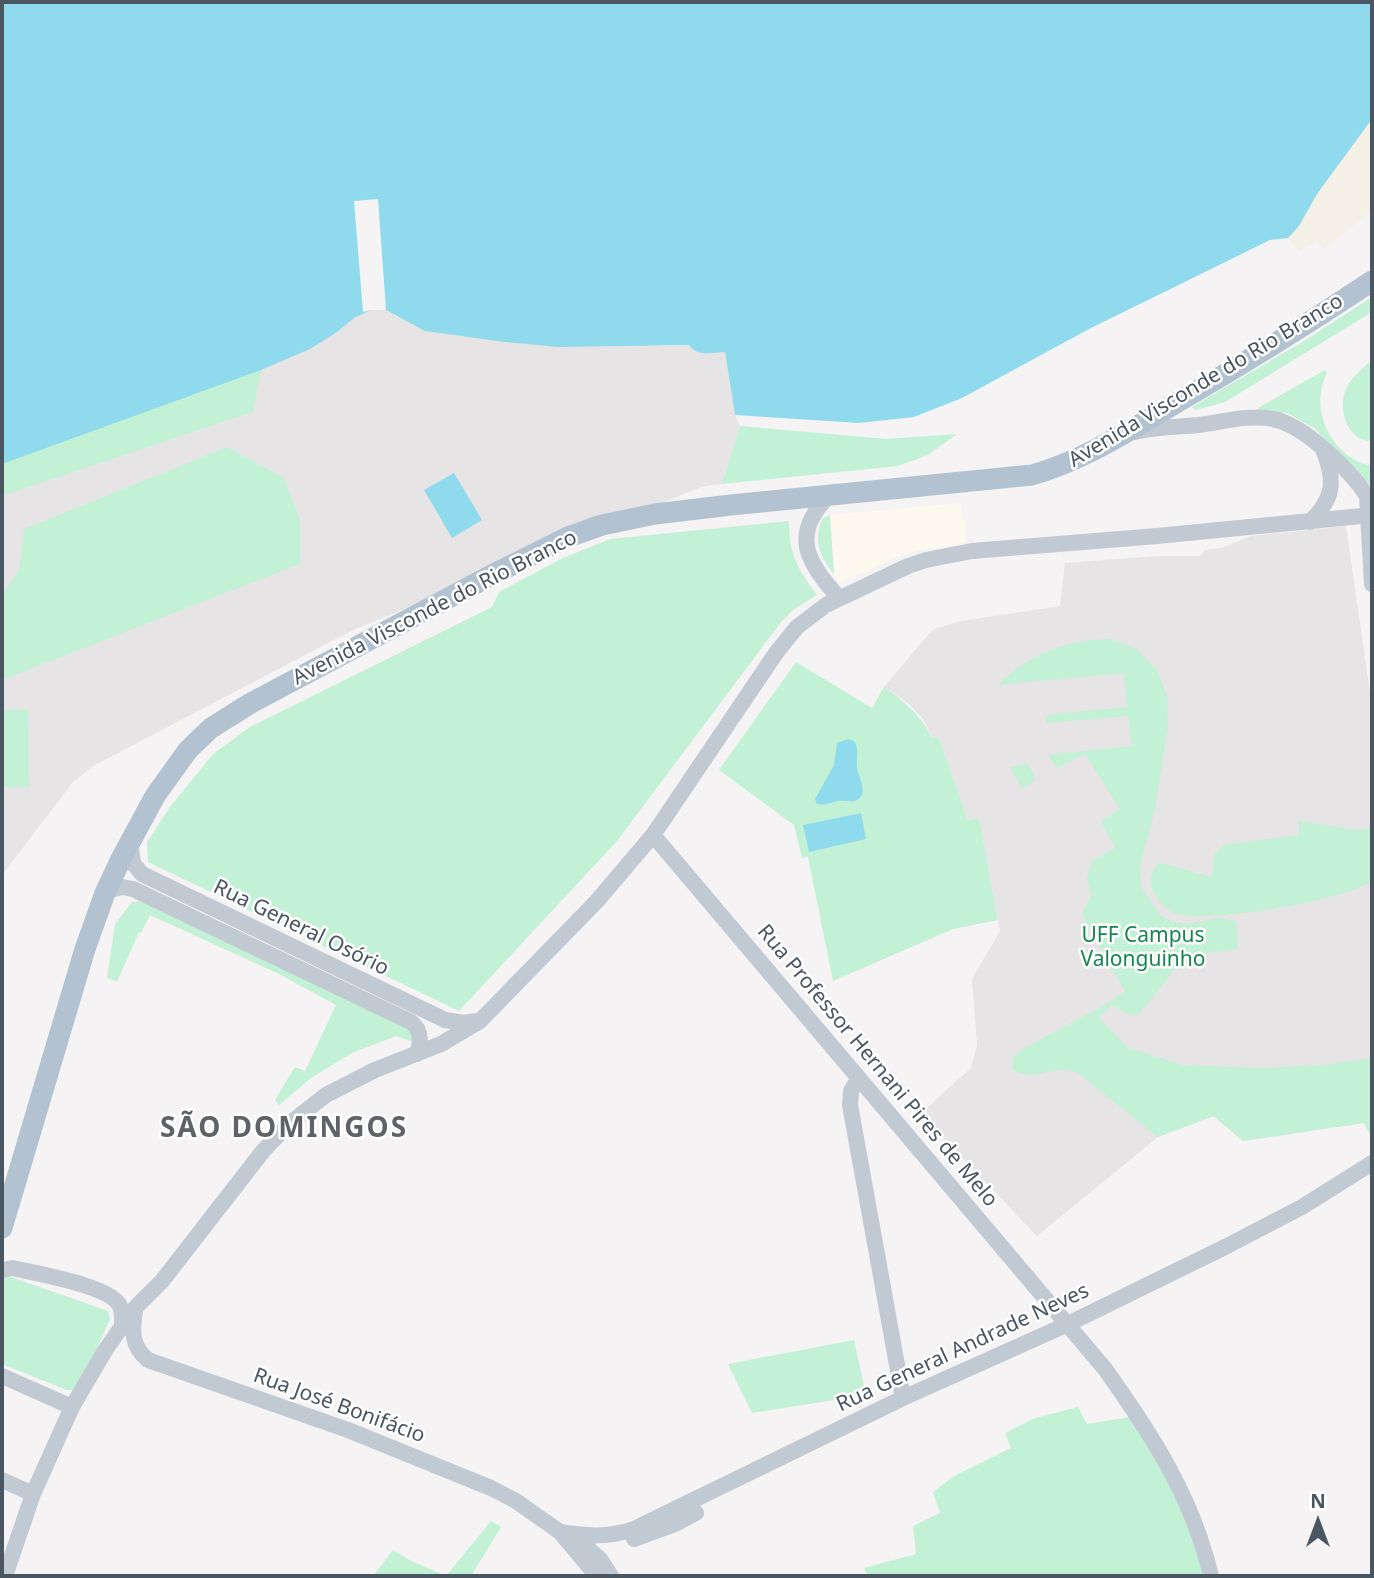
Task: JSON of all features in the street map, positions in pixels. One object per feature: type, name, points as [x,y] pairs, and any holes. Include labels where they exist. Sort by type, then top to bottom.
[{"type":"main road","name":"Avenida Visconde do Rio Branco","points":[[2,1228],[85,949],[106,891],[155,796],[188,750],[211,728],[527,556],[568,537],[626,519],[1032,475],[1060,467],[1270,349],[1372,281]]},
{"type":"street","name":"Avenida Visconde do Rio Branco","points":[[1123,434],[1158,428],[1273,418],[1293,425],[1323,449],[1367,496],[1371,516],[1372,584]]},
{"type":"street","points":[[1310,522],[1322,510],[1332,486],[1323,449]]},
{"type":"street","points":[[829,496],[809,520],[806,543],[815,568],[839,598]]},
{"type":"street","points":[[5,1576],[33,1494],[72,1407],[135,1308],[162,1282],[263,1151],[289,1124],[317,1101],[344,1084],[441,1044],[480,1021],[631,863],[653,835],[776,653],[808,618],[839,598],[908,566],[972,551],[1371,516]]},
{"type":"street","name":"Rua Professor Hernani Pires de Melo","points":[[653,835],[1105,1369],[1157,1444],[1178,1481],[1195,1523],[1211,1576]]},
{"type":"street","name":"Rua General Osório","points":[[130,840],[135,867],[147,877],[445,1020],[464,1023],[480,1021]]},
{"type":"street","name":"Rua General Osório","points":[[106,891],[126,887],[133,889],[411,1022],[420,1036],[417,1054]]},
{"type":"street","points":[[859,1078],[851,1091],[850,1105],[903,1398]]},
{"type":"street","name":"Rua General Andrade Neves","points":[[560,1532],[598,1536],[634,1529],[903,1398],[1068,1324],[1302,1207],[1372,1163]]},
{"type":"street","points":[[2,1270],[13,1269],[102,1291],[120,1305],[122,1326]]},
{"type":"street","name":"Rua José Bonifácio","points":[[135,1308],[132,1331],[135,1345],[148,1360],[348,1430],[427,1461],[516,1501],[560,1532]]},
{"type":"street","points":[[2,1376],[72,1407]]},
{"type":"street","points":[[2,1480],[33,1494]]},
{"type":"street","points":[[611,1576],[600,1559],[585,1546],[629,1540],[675,1524],[696,1513]]},
{"type":"street","points":[[560,1532],[597,1576]]},
{"type":"shaded area","points":[[371,310],[386,310],[396,316],[664,346],[689,345],[725,352],[735,415],[740,426],[722,484],[701,487],[353,630],[93,766],[73,782],[2,875],[2,447]]},
{"type":"shaded area","points":[[961,503],[966,543],[920,550],[897,557],[840,582],[834,574],[830,515]]},
{"type":"shaded area","points":[[1346,526],[1372,707],[1372,1138],[1364,1123],[1243,1141],[1213,1116],[1158,1137],[1037,1236],[920,1114],[971,1068],[977,1045],[972,979],[1000,931],[979,818],[968,820],[939,738],[932,738],[923,719],[908,703],[884,687],[932,630],[961,621],[1060,606],[1065,563],[1159,556],[1200,556],[1205,550],[1221,548],[1251,536]]},
{"type":"green space","points":[[1372,297],[1372,312],[1225,402],[1195,410],[1192,407],[1304,341]]},
{"type":"green space","points":[[1372,360],[1372,441],[1364,440],[1351,430],[1343,406],[1348,385]]},
{"type":"green space","points":[[261,370],[253,412],[2,496],[2,456]]},
{"type":"green space","points":[[1325,370],[1327,373],[1320,402],[1327,430],[1345,453],[1372,466],[1372,487],[1314,428],[1287,413],[1258,408]]},
{"type":"green space","points":[[740,426],[886,439],[957,434],[928,455],[898,466],[722,484]]},
{"type":"green space","points":[[227,447],[284,478],[300,520],[300,564],[2,680],[2,595],[19,570],[24,529]]},
{"type":"green space","points":[[830,515],[834,574],[822,555],[818,542],[822,519]]},
{"type":"green space","points":[[789,521],[796,561],[817,595],[793,610],[781,622],[617,841],[459,1011],[148,862],[147,842],[170,807],[213,754],[250,727],[492,607],[499,592],[563,558],[610,539]]},
{"type":"green space","name":"UFF Campus Valonguinho","points":[[1113,639],[1138,650],[1157,670],[1167,696],[1168,727],[1155,809],[1140,866],[1141,887],[1161,916],[1173,922],[1187,924],[1220,918],[1236,921],[1238,949],[1185,956],[1139,1014],[1129,1015],[1112,1005],[1099,1017],[1127,1047],[1182,1065],[1261,1068],[1323,1065],[1372,1058],[1372,1138],[1364,1123],[1243,1141],[1214,1116],[1158,1137],[1078,1073],[1060,1070],[1029,1074],[1012,1069],[1014,1056],[1021,1050],[1125,991],[1082,915],[1091,896],[1087,878],[1092,861],[1115,848],[1101,821],[1120,809],[1085,754],[1057,768],[1048,755],[1132,746],[1128,716],[1047,723],[1046,715],[1127,707],[1124,673],[998,685],[1024,664],[1051,650],[1080,642]]},
{"type":"green space","points":[[796,662],[872,708],[884,687],[911,709],[932,738],[939,738],[968,820],[979,818],[998,920],[953,929],[833,981],[808,857],[802,858],[794,825],[719,770]]},
{"type":"green space","points":[[2,710],[28,710],[29,787],[2,787]]},
{"type":"green space","points":[[1028,764],[1036,780],[1022,789],[1010,767]]},
{"type":"green space","name":"UFF Campus Valonguinho","points":[[1299,821],[1357,830],[1372,828],[1372,881],[1357,889],[1307,903],[1246,913],[1194,916],[1177,914],[1167,909],[1152,889],[1151,877],[1158,862],[1211,877],[1215,854],[1224,845],[1299,835]]},
{"type":"green space","points":[[141,901],[411,1027],[416,1037],[411,1041],[396,1036],[352,1053],[311,1078],[279,1105],[275,1100],[295,1067],[305,1071],[336,1005],[279,974],[150,915],[141,933],[139,932],[117,982],[107,978],[115,924],[132,902]]},
{"type":"green space","points":[[8,1276],[108,1311],[110,1319],[79,1390],[67,1390],[2,1364],[2,1278]]},
{"type":"green space","points":[[854,1340],[866,1395],[752,1413],[728,1364]]},
{"type":"green space","points":[[1078,1407],[1087,1424],[1130,1417],[1178,1473],[1205,1528],[1206,1576],[868,1576],[864,1568],[916,1554],[913,1526],[940,1513],[933,1492],[954,1476],[1011,1448],[1005,1433],[1035,1418]]},
{"type":"green space","points":[[491,1521],[501,1527],[471,1576],[446,1576]]},
{"type":"green space","points":[[393,1550],[446,1576],[373,1576]]},
{"type":"sand","points":[[1372,119],[1372,211],[1324,248],[1316,242],[1299,251],[1288,238]]},
{"type":"water","points":[[2,2],[1372,2],[1372,119],[1288,238],[1270,240],[1089,329],[962,398],[914,417],[859,423],[735,415],[725,352],[701,353],[689,345],[558,347],[505,342],[425,331],[386,310],[371,310],[354,318],[310,349],[261,370],[2,464]]},
{"type":"water","points":[[454,473],[482,520],[452,538],[424,490]]},
{"type":"water","points":[[848,739],[854,741],[857,747],[862,795],[854,801],[817,804],[815,799],[834,765],[837,743]]},
{"type":"water","points":[[861,813],[866,839],[809,852],[803,825]]},
{"type":"pier","points":[[378,199],[386,310],[363,312],[354,201]]},
{"type":"district","name":"SÃO DOMINGOS","points":[[284,1129]]}]
